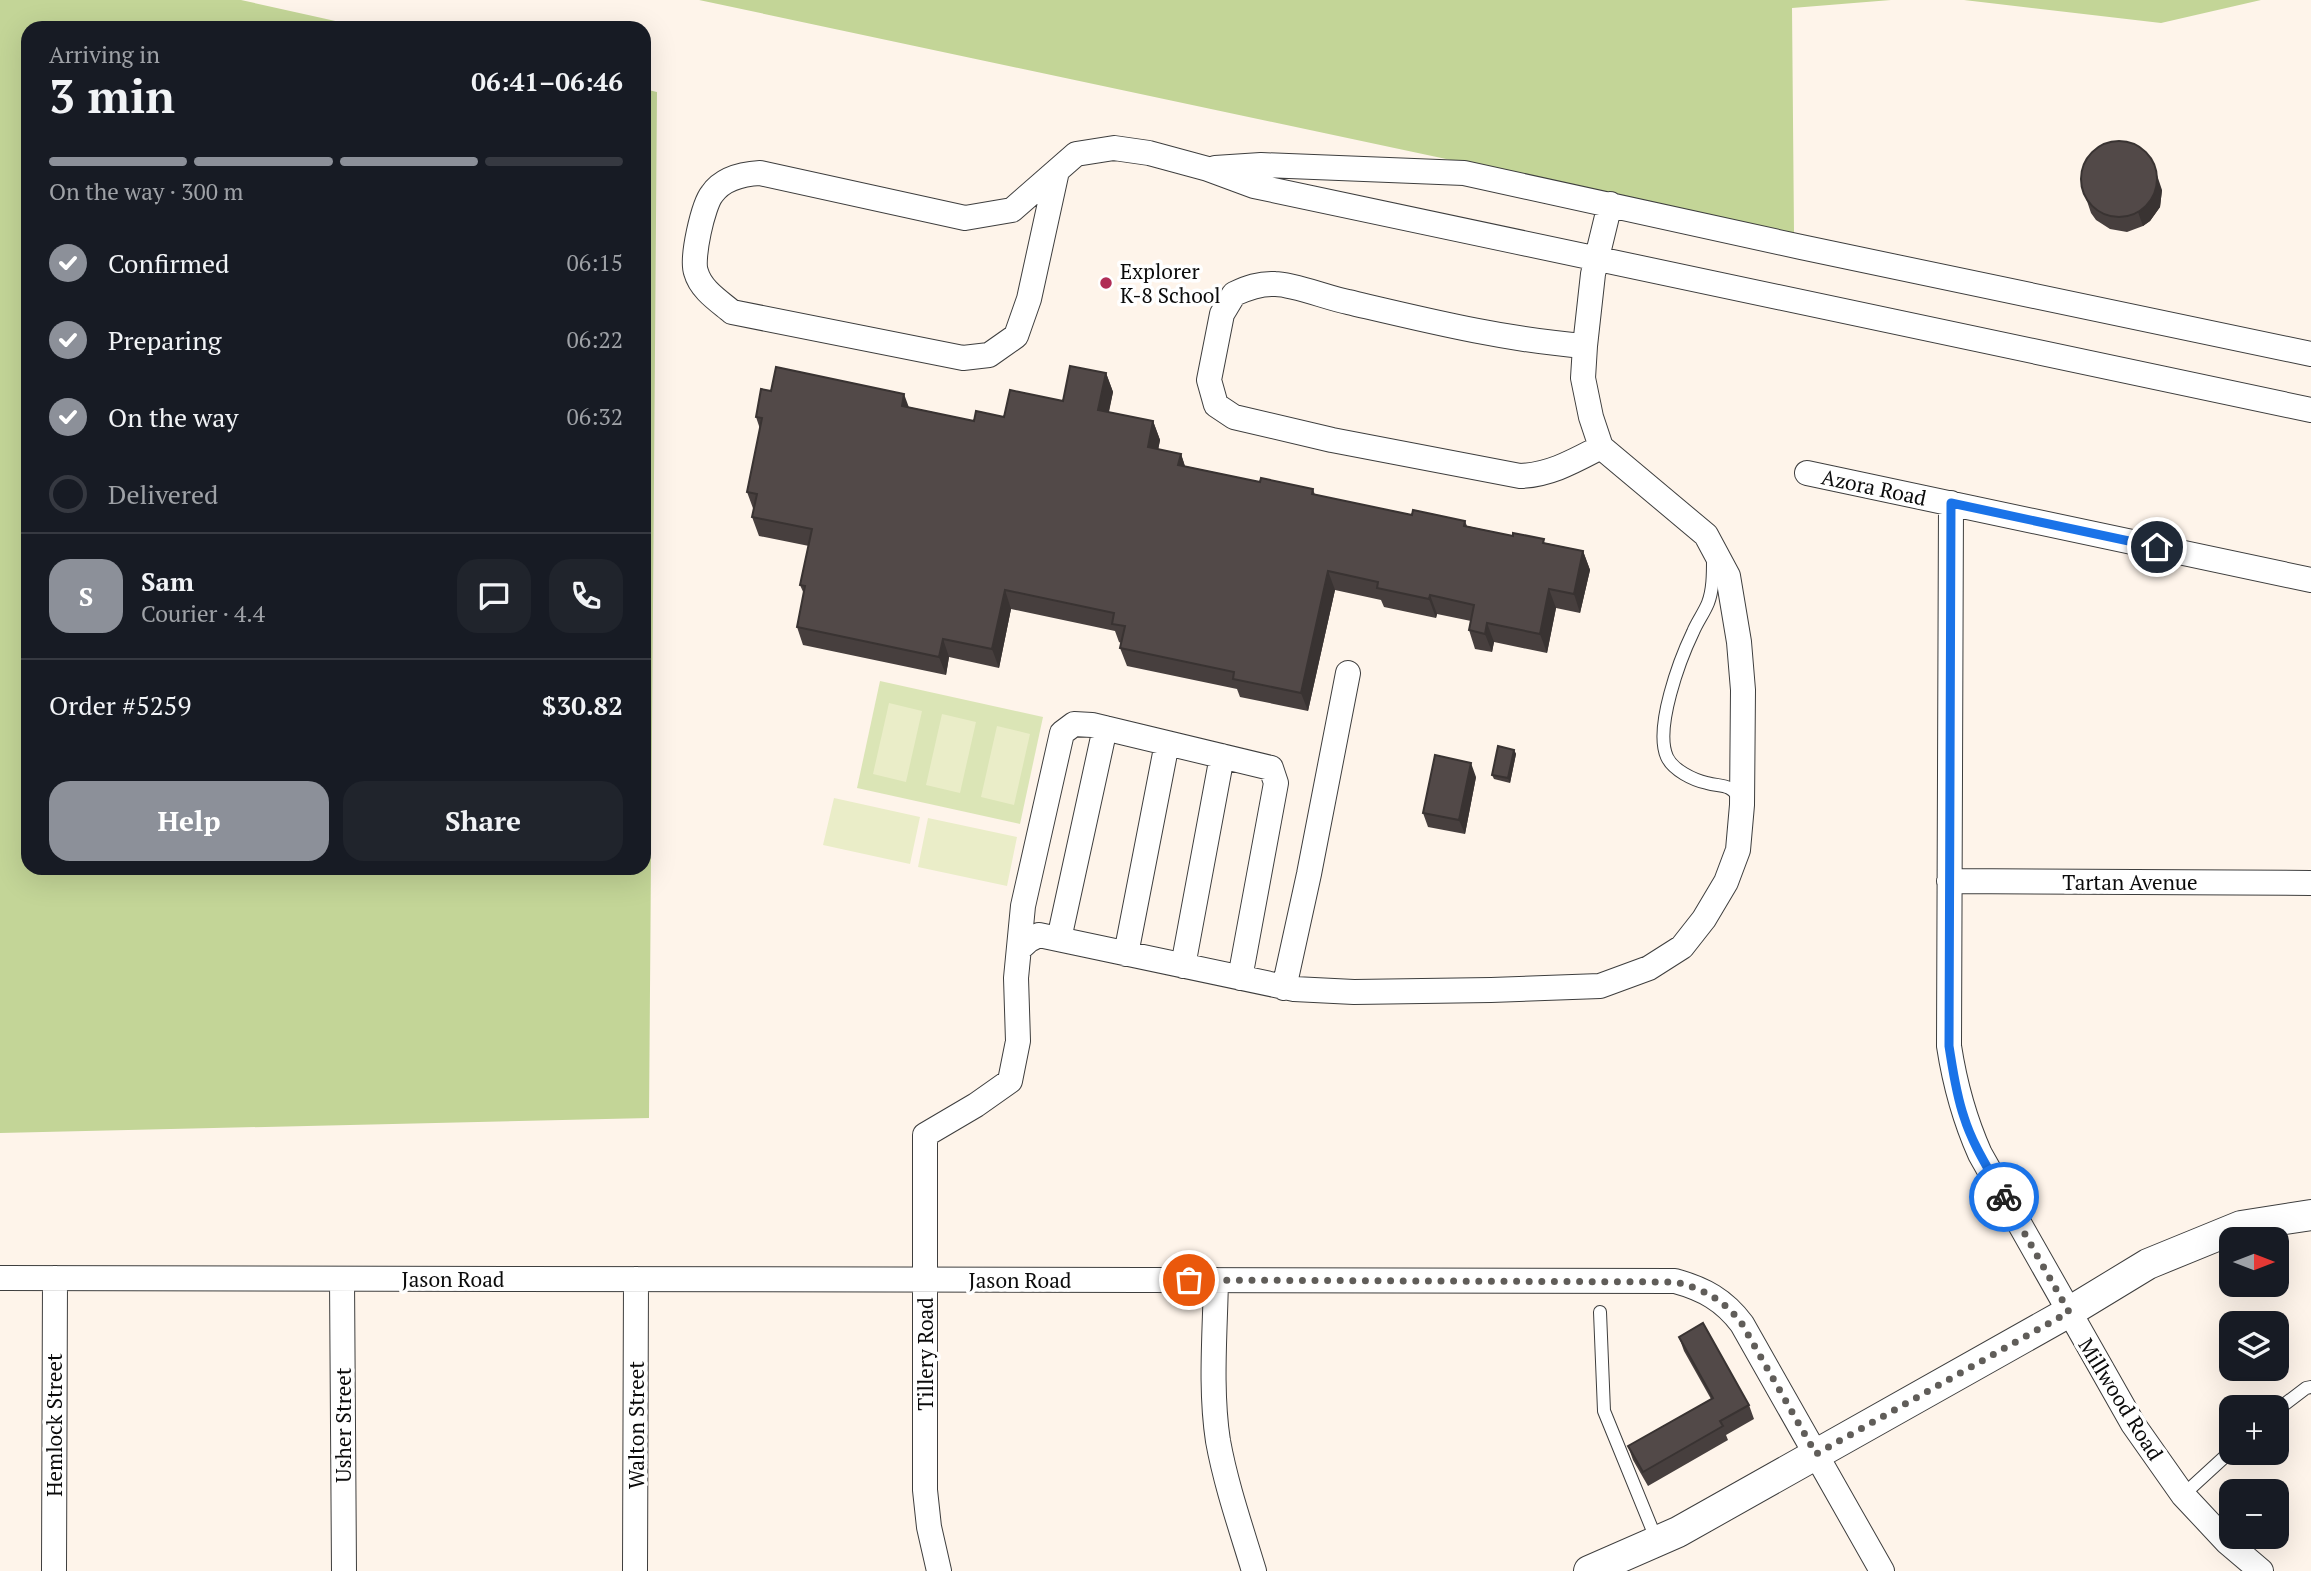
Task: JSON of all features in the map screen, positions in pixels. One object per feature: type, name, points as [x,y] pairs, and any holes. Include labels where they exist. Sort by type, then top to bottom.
[{"type":"street","points":[[1056,171],[1029,299],[1016,336],[989,355],[963,358],[732,312],[706,290],[695,272],[695,244],[710,195],[741,174],[760,173],[965,218],[1012,210],[1056,171],[1076,154],[1114,148],[1149,153],[1208,169],[1254,186],[2311,410]]},
{"type":"street","points":[[1208,169],[1261,165],[1464,173],[1828,253],[2311,354]]},
{"type":"street","points":[[1019,949],[1039,935],[1284,988],[1354,992],[1600,986],[1649,968],[1682,947],[1704,919],[1726,882],[1738,850],[1742,805],[1743,690],[1740,642],[1728,576],[1706,535],[1601,447],[1591,417],[1583,378],[1584,346],[1597,257],[1610,205]]},
{"type":"street","points":[[1584,346],[1547,343],[1472,329],[1345,302],[1276,284],[1253,286],[1234,294],[1222,314],[1209,380],[1216,405],[1234,417],[1332,440],[1520,477],[1539,475],[1561,467],[1601,447]]},
{"type":"street","name":"Azora Road","points":[[1807,473],[2311,580]]},
{"type":"street","name":"Millwood Road","points":[[1951,503],[1949,1046],[1965,1119],[1980,1154],[2133,1424],[2183,1495],[2227,1542],[2261,1571]]},
{"type":"street","points":[[1284,988],[1348,673]]},
{"type":"street","points":[[1019,949],[1023,906],[1062,733],[1074,724],[1105,728],[1271,768],[1276,783],[1240,978]]},
{"type":"street","points":[[1059,939],[1105,728]]},
{"type":"street","points":[[1126,954],[1167,743]]},
{"type":"street","points":[[1183,966],[1222,756]]},
{"type":"street","name":"Tartan Avenue","points":[[1949,881],[2311,883]]},
{"type":"street","name":"Tillery Road","points":[[939,1571],[929,1527],[925,1490],[925,1135],[1010,1081],[1018,1041],[1016,978],[1019,949]]},
{"type":"street","points":[[1589,1571],[1658,1541],[2069,1312],[2148,1264],[2241,1226],[2311,1216]]},
{"type":"street","name":"Jason Road","points":[[0,1278],[1675,1282],[1697,1287],[1722,1302],[1742,1324],[1882,1571]]},
{"type":"street","name":"Hemlock Street","points":[[54,1571],[55,1279]]},
{"type":"street","name":"Usher Street","points":[[342,1279],[344,1571]]},
{"type":"street","name":"Walton Street","points":[[635,1571],[636,1279]]},
{"type":"street","points":[[1216,1280],[1214,1404],[1218,1441],[1254,1571]]},
{"type":"lane","points":[[1713,549],[1709,602],[1693,630],[1676,673],[1666,713],[1663,743],[1668,759],[1682,772],[1707,783],[1726,785],[1735,791],[1742,805]]},
{"type":"lane","points":[[1600,1311],[1604,1410],[1658,1541]]},
{"type":"lane","points":[[2289,1401],[2311,1387]]},
{"type":"lane","points":[[2183,1495],[2219,1462]]},
{"type":"green space","points":[[0,0],[241,0],[336,21],[21,21],[21,875],[651,875],[649,1118],[0,1133]]},
{"type":"green space","points":[[699,0],[1891,0],[1792,8],[1794,233]]},
{"type":"green space","points":[[1964,0],[2261,0],[2161,23]]},
{"type":"green space","points":[[651,91],[657,92],[651,862]]},
{"type":"green space","points":[[880,681],[1043,717],[1020,824],[857,788]]},
{"type":"green space","points":[[889,703],[922,711],[906,782],[873,774]]},
{"type":"green space","points":[[942,714],[976,722],[960,793],[926,785]]},
{"type":"green space","points":[[997,726],[1030,734],[1014,805],[981,797]]},
{"type":"green space","points":[[834,798],[920,817],[910,864],[823,845]]},
{"type":"green space","points":[[928,818],[1017,837],[1007,886],[918,867]]},
{"type":"building","points":[[2119,141],[2133,144],[2146,152],[2154,165],[2157,179],[2154,193],[2146,206],[2133,214],[2119,217],[2105,214],[2092,206],[2084,193],[2081,179],[2084,165],[2092,152],[2105,144]]},
{"type":"building","points":[[1070,366],[1106,373],[1098,410],[1153,421],[1148,447],[1181,454],[1178,465],[1260,482],[1261,478],[1313,489],[1312,494],[1412,515],[1413,510],[1465,521],[1464,526],[1544,539],[1543,543],[1583,551],[1574,594],[1549,589],[1540,634],[1487,623],[1485,634],[1469,630],[1474,605],[1430,595],[1429,599],[1377,588],[1378,582],[1328,571],[1301,693],[1233,679],[1234,672],[1120,648],[1125,626],[1112,624],[1114,613],[1005,590],[992,649],[943,639],[939,657],[797,627],[805,586],[800,585],[812,529],[752,517],[757,494],[747,492],[762,418],[756,417],[761,389],[771,391],[776,367],[904,394],[902,406],[974,421],[976,411],[1004,417],[1010,390],[1063,401]]},
{"type":"building","points":[[1498,746],[1514,750],[1508,778],[1492,775]]},
{"type":"building","points":[[1435,755],[1471,763],[1459,820],[1423,813]]},
{"type":"building","points":[[1703,1323],[1749,1405],[1720,1421],[1723,1426],[1643,1472],[1628,1446],[1713,1398],[1679,1337]]},
{"type":"way so far","points":[[1189,1280],[1675,1282],[1697,1287],[1714,1295],[1731,1309],[1742,1324],[1816,1454],[2069,1312],[2004,1197]]},
{"type":"place","name":"Explorer K-8 School","points":[[1106,283]]},
{"type":"route","points":[[2004,1197],[1980,1154],[1965,1119],[1949,1046],[1951,503],[2157,547]]}]
